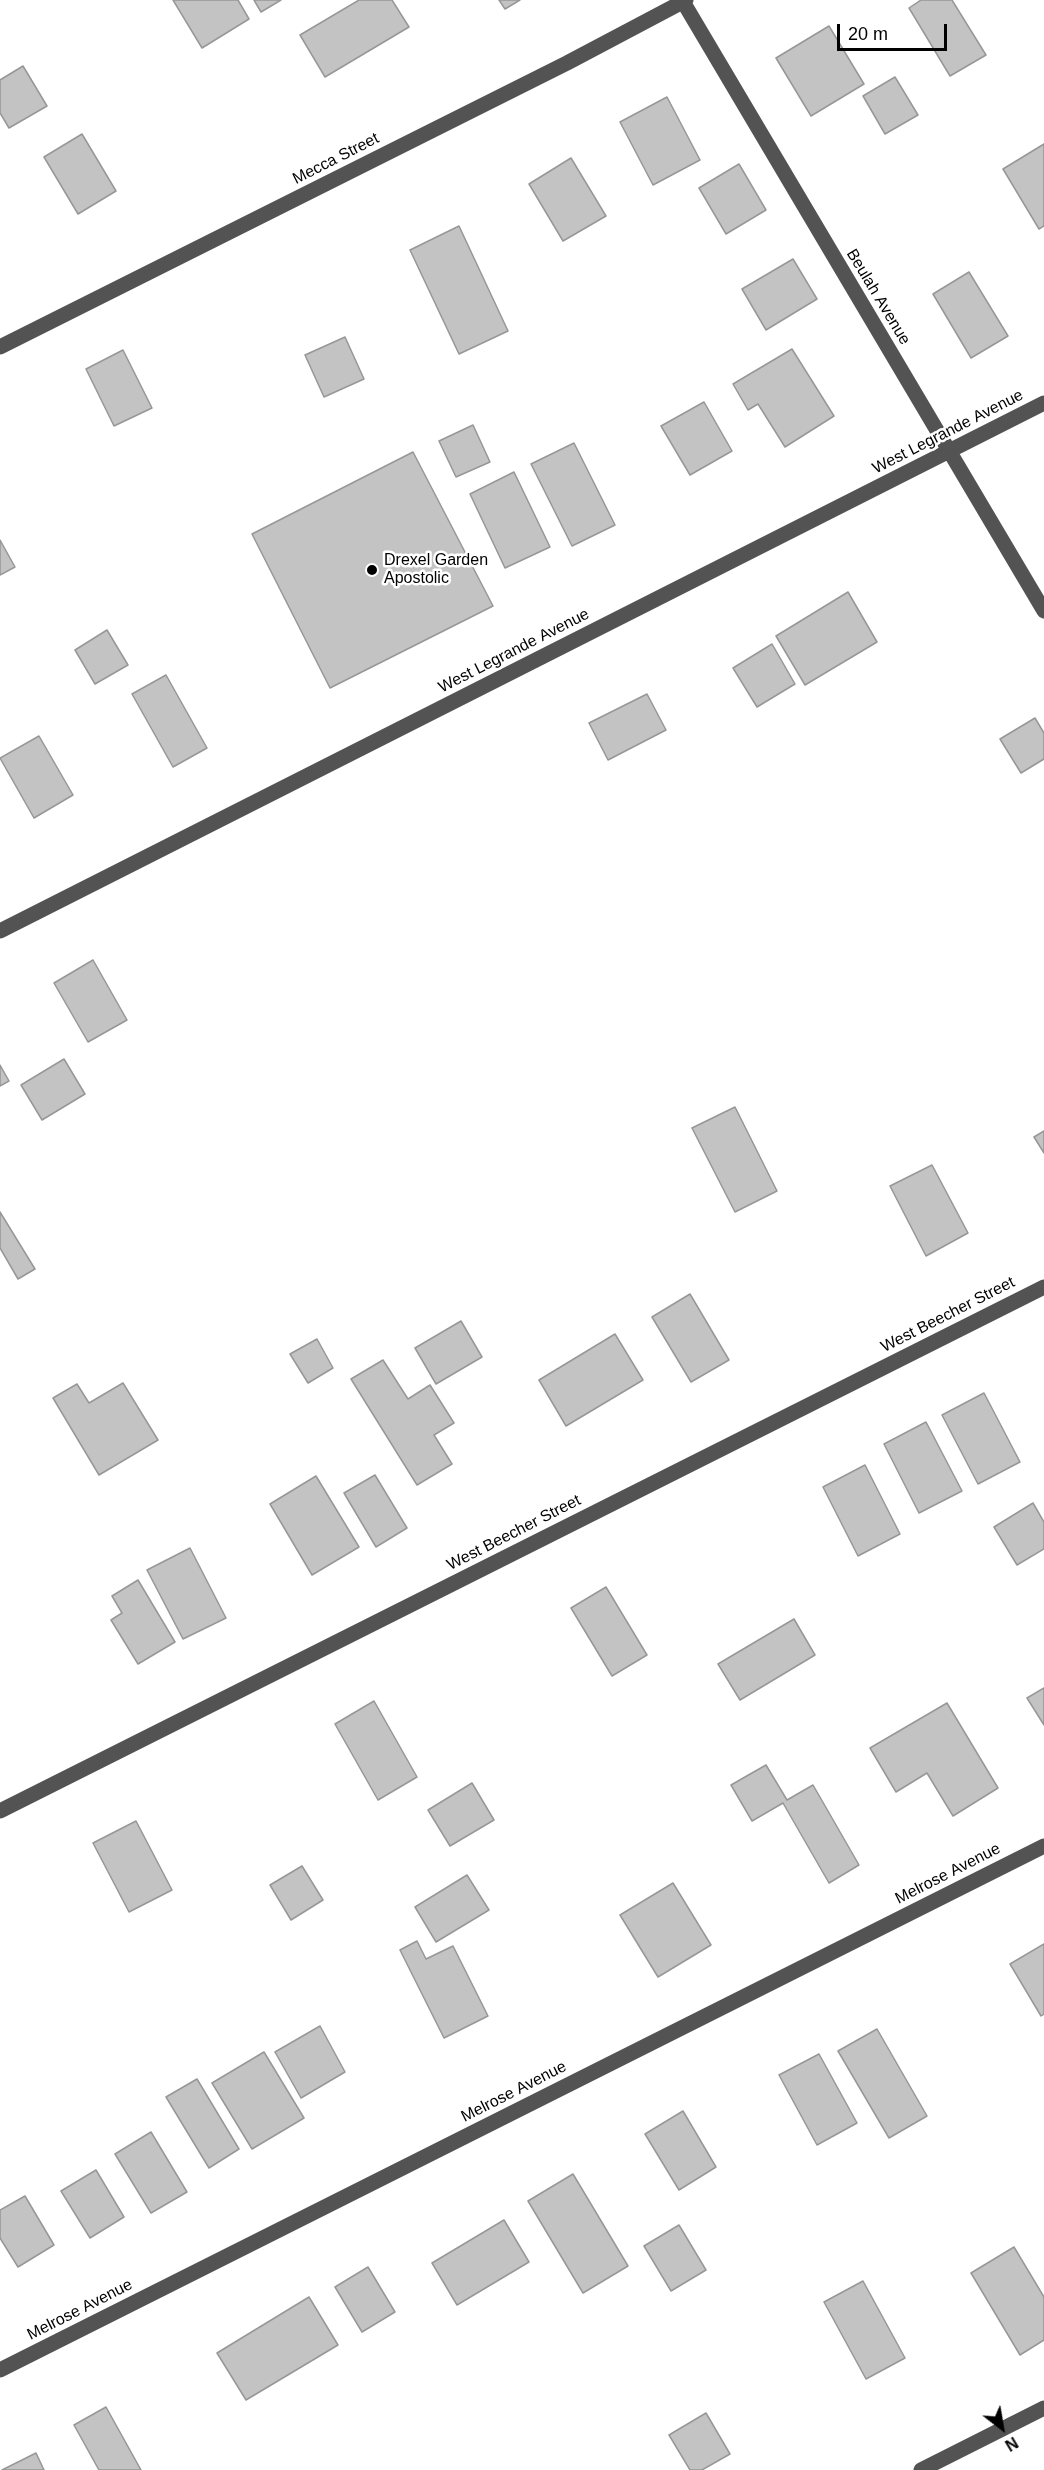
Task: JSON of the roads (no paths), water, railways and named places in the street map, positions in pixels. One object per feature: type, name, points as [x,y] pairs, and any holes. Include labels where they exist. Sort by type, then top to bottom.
[{"type":"street","name":"Mecca Street","points":[[0,347],[546,73],[684,0]]},
{"type":"street","name":"Beulah Avenue","points":[[684,0],[948,452],[1044,611]]},
{"type":"street","name":"West Legrande Avenue","points":[[0,931],[1044,403]]},
{"type":"street","name":"West Beecher Street","points":[[0,1811],[1044,1287]]},
{"type":"street","name":"Melrose Avenue","points":[[0,2370],[1044,1846]]},
{"type":"street","points":[[921,2470],[1044,2408]]},
{"type":"place","name":"Drexel Garden Apostolic","points":[[372,570]]}]
